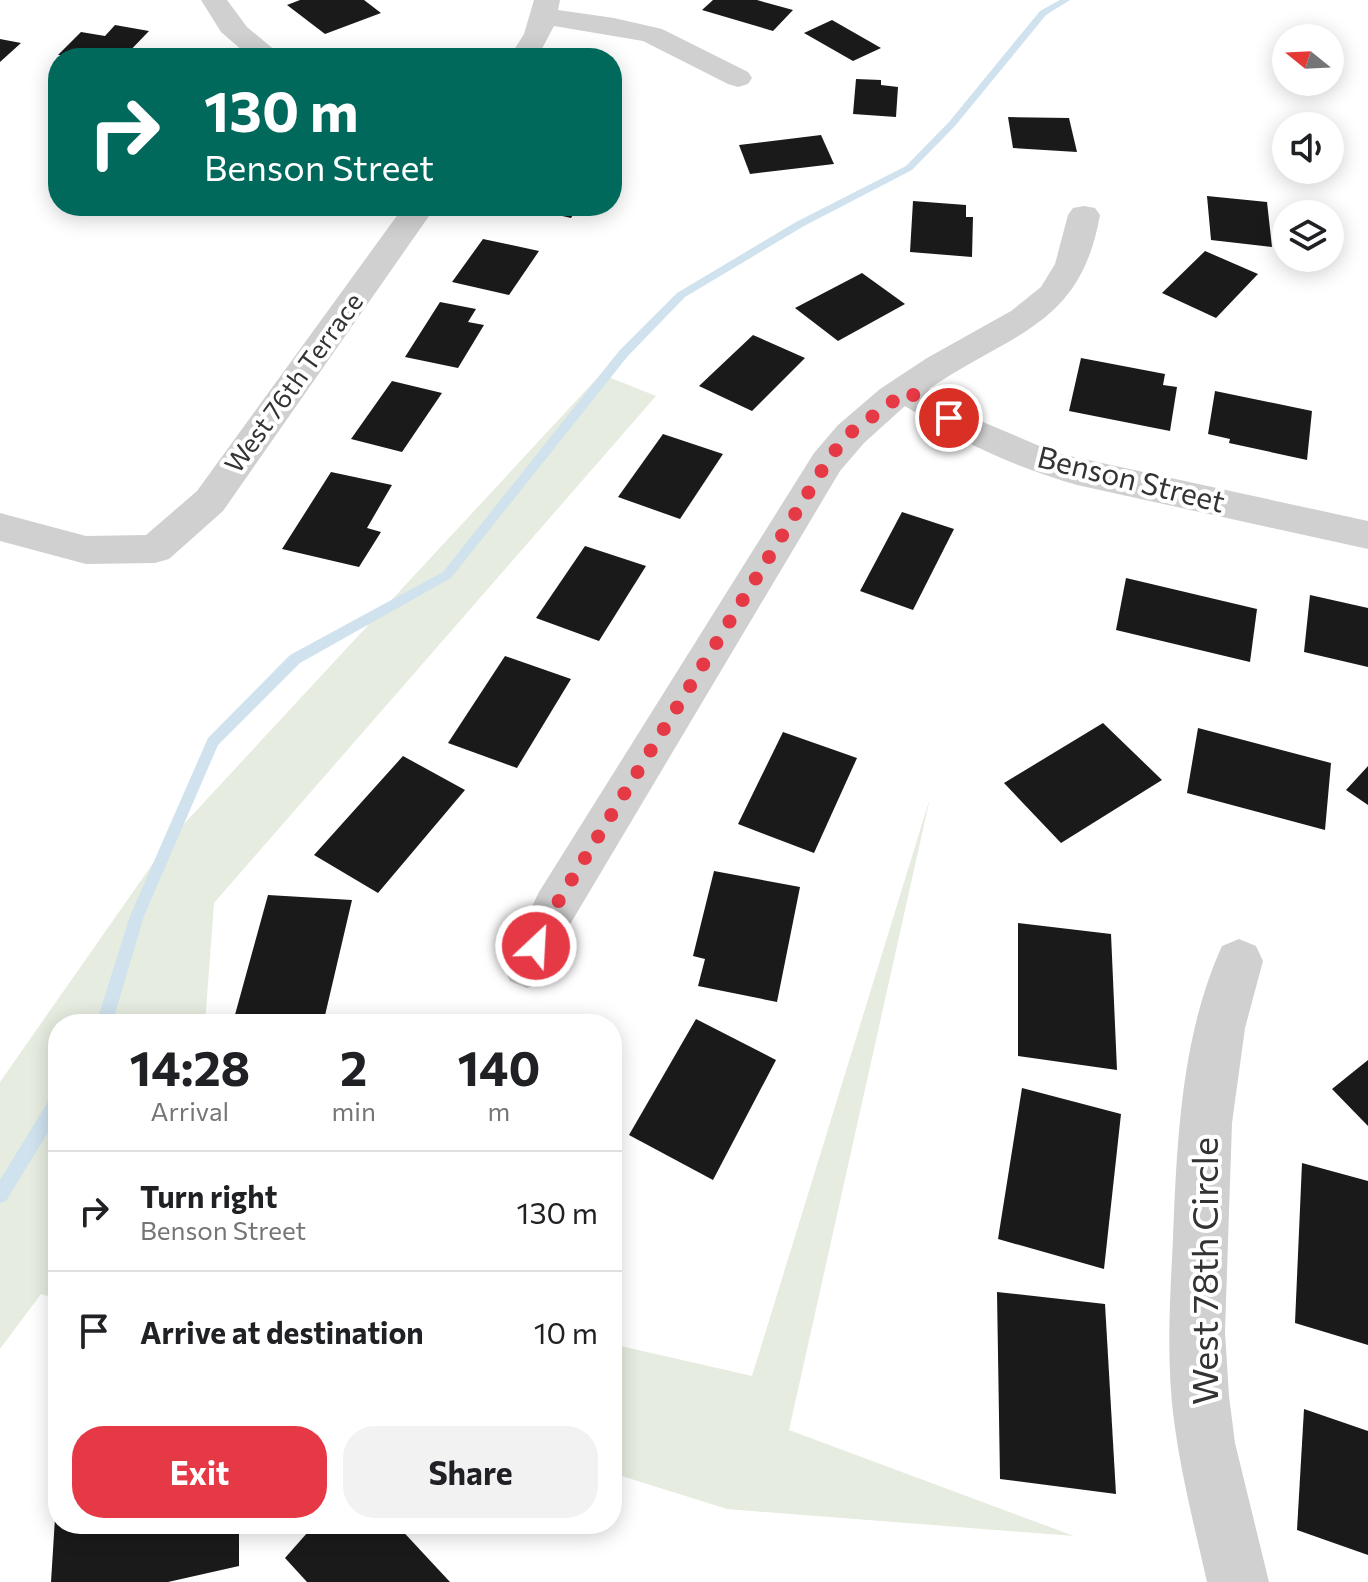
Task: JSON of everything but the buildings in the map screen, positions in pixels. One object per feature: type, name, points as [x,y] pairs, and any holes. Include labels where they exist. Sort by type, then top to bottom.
[{"type":"street","points":[[214,0],[227,25],[254,48]]},
{"type":"street","points":[[528,48],[546,8],[652,35],[738,78]]},
{"type":"street","points":[[527,966],[555,907],[827,462],[846,436],[936,368],[1022,319],[1051,296],[1065,277],[1077,250],[1084,215]]},
{"type":"street","name":"West 76th Terrace","points":[[0,527],[86,550],[155,549],[210,501],[413,216]]},
{"type":"street","name":"Benson Street","points":[[907,391],[970,431],[1043,462],[1368,535]]},
{"type":"street","name":"West 78th Circle","points":[[1238,1582],[1221,1516],[1200,1398],[1197,1295],[1207,1103],[1222,1012],[1239,961]]},
{"type":"shaded area","points":[[601,374],[656,396],[214,903],[206,1014],[48,1014],[48,1296],[41,1294],[0,1349],[0,1082],[170,839]]},
{"type":"shaded area","points":[[930,798],[789,1430],[1074,1536],[727,1509],[622,1476],[622,1346],[752,1376]]},
{"type":"waterway","points":[[107,1014],[137,916],[213,742],[295,659],[447,575],[623,354],[681,295],[800,224],[909,168],[952,124],[1043,13],[1066,0]]},
{"type":"waterway","points":[[0,1195],[48,1117]]},
{"type":"route","points":[[536,946],[555,907],[827,462],[846,436],[907,391],[949,418]]}]
